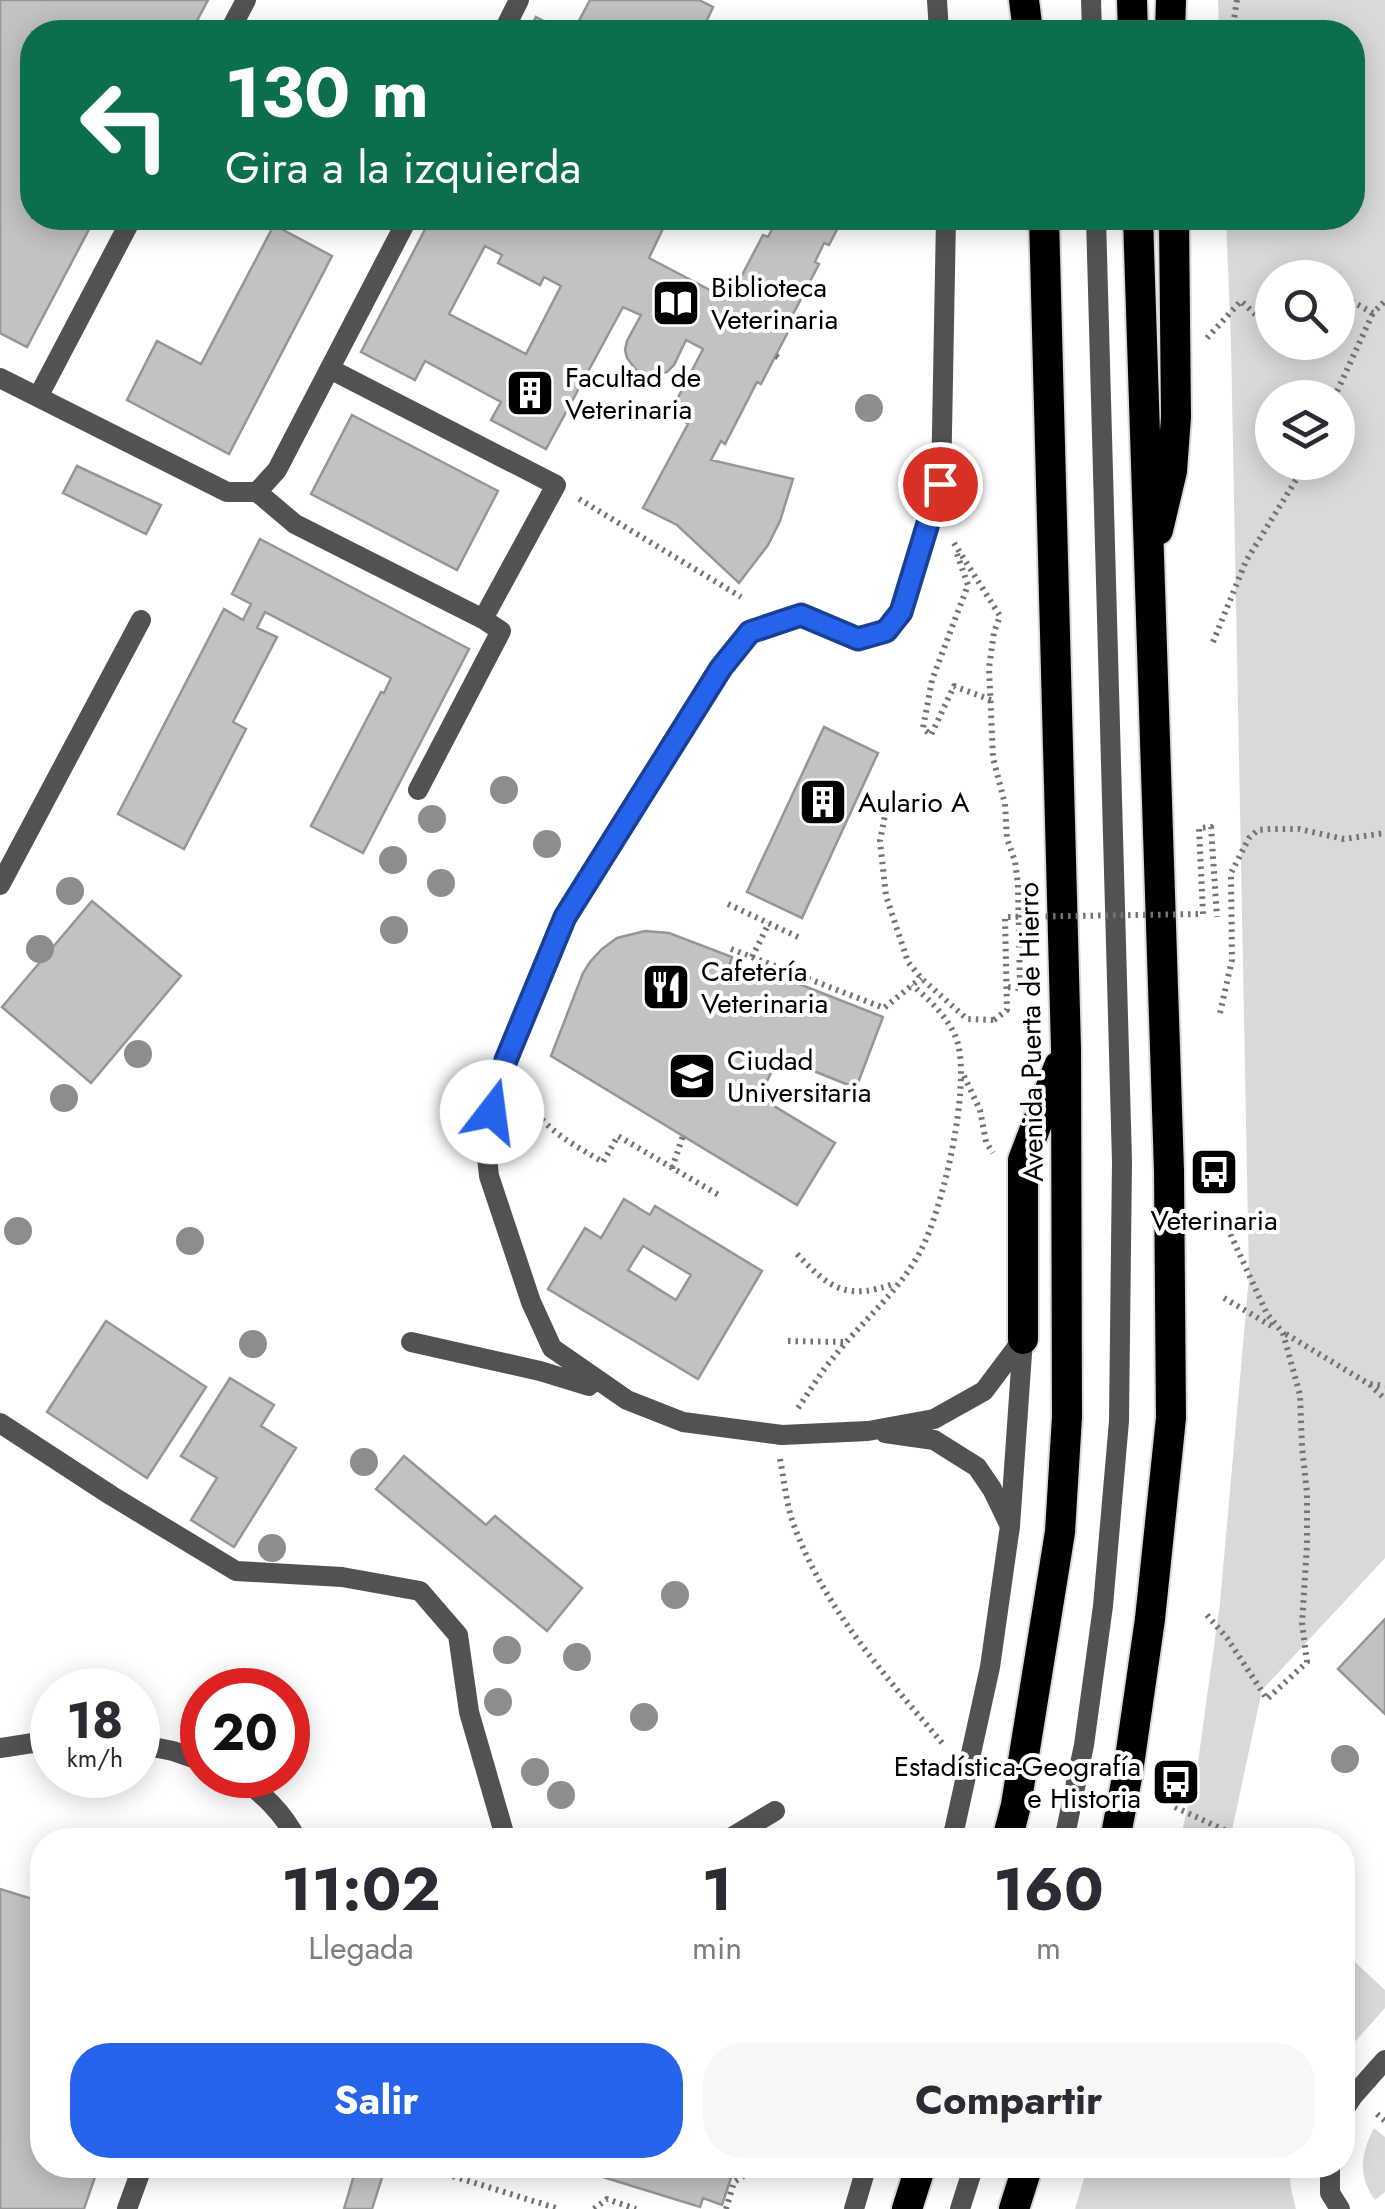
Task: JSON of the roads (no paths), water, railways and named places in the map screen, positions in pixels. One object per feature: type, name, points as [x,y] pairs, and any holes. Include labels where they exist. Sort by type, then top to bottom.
[{"type":"highway","name":"Avenida Puerta de Hierro","points":[[1010,1828],[1060,1532],[1067,1417],[1066,1049],[1044,230]]},
{"type":"highway","points":[[1117,1828],[1150,1619],[1171,1418],[1169,1171],[1138,230]]},
{"type":"highway","points":[[1149,572],[1172,471],[1176,417],[1174,230]]},
{"type":"highway","points":[[1023,1338],[1023,1160],[1066,1049]]},
{"type":"highway","points":[[907,2209],[917,2178]]},
{"type":"highway","points":[[1014,2209],[1024,2178]]},
{"type":"street","points":[[38,397],[126,230]]},
{"type":"street","points":[[257,492],[277,470],[402,230]]},
{"type":"street","points":[[626,1400],[552,1348],[531,1302],[490,1176],[485,1139],[506,1060],[565,917],[721,668],[750,632],[801,615],[858,639],[886,631],[901,612],[940,484],[946,230]]},
{"type":"street","points":[[1067,1828],[1084,1745],[1100,1624],[1119,1420],[1122,1162],[1096,230]]},
{"type":"street","points":[[330,369],[556,486],[484,619]]},
{"type":"street","points":[[0,378],[227,492],[257,492],[295,524],[501,631],[418,790]]},
{"type":"street","points":[[0,885],[141,620]]},
{"type":"street","points":[[411,1342],[568,1378],[683,1422],[782,1435],[868,1431],[934,1419],[984,1391],[1023,1338]]},
{"type":"street","points":[[955,1828],[990,1668],[1010,1526],[1023,1338]]},
{"type":"street","points":[[0,1424],[236,1571],[342,1577],[420,1590],[458,1635],[469,1712],[502,1828]]},
{"type":"street","points":[[868,1431],[934,1440],[976,1467],[992,1488],[1010,1526]]},
{"type":"street","points":[[0,1748],[30,1743]]},
{"type":"street","points":[[268,1798],[291,1828]]},
{"type":"street","points":[[747,1828],[776,1811]]},
{"type":"street","points":[[1355,2094],[1385,2060]]},
{"type":"street","points":[[127,2209],[138,2178]]},
{"type":"street","points":[[854,2209],[864,2178]]},
{"type":"street","points":[[960,2209],[970,2178]]},
{"type":"street","points":[[1330,2178],[1330,2193],[1340,2209]]},
{"type":"place","name":"Biblioteca Veterinaria","points":[[676,303]]},
{"type":"place","name":"Facultad de Veterinaria","points":[[530,393]]},
{"type":"place","name":"Aulario A","points":[[823,802]]},
{"type":"place","name":"Cafetería Veterinaria","points":[[666,987]]},
{"type":"place","name":"Ciudad Universitaria","points":[[692,1076]]},
{"type":"place","name":"Veterinaria","points":[[1214,1172]]},
{"type":"place","name":"Estadística-Geografía e Historia","points":[[1176,1782]]}]
